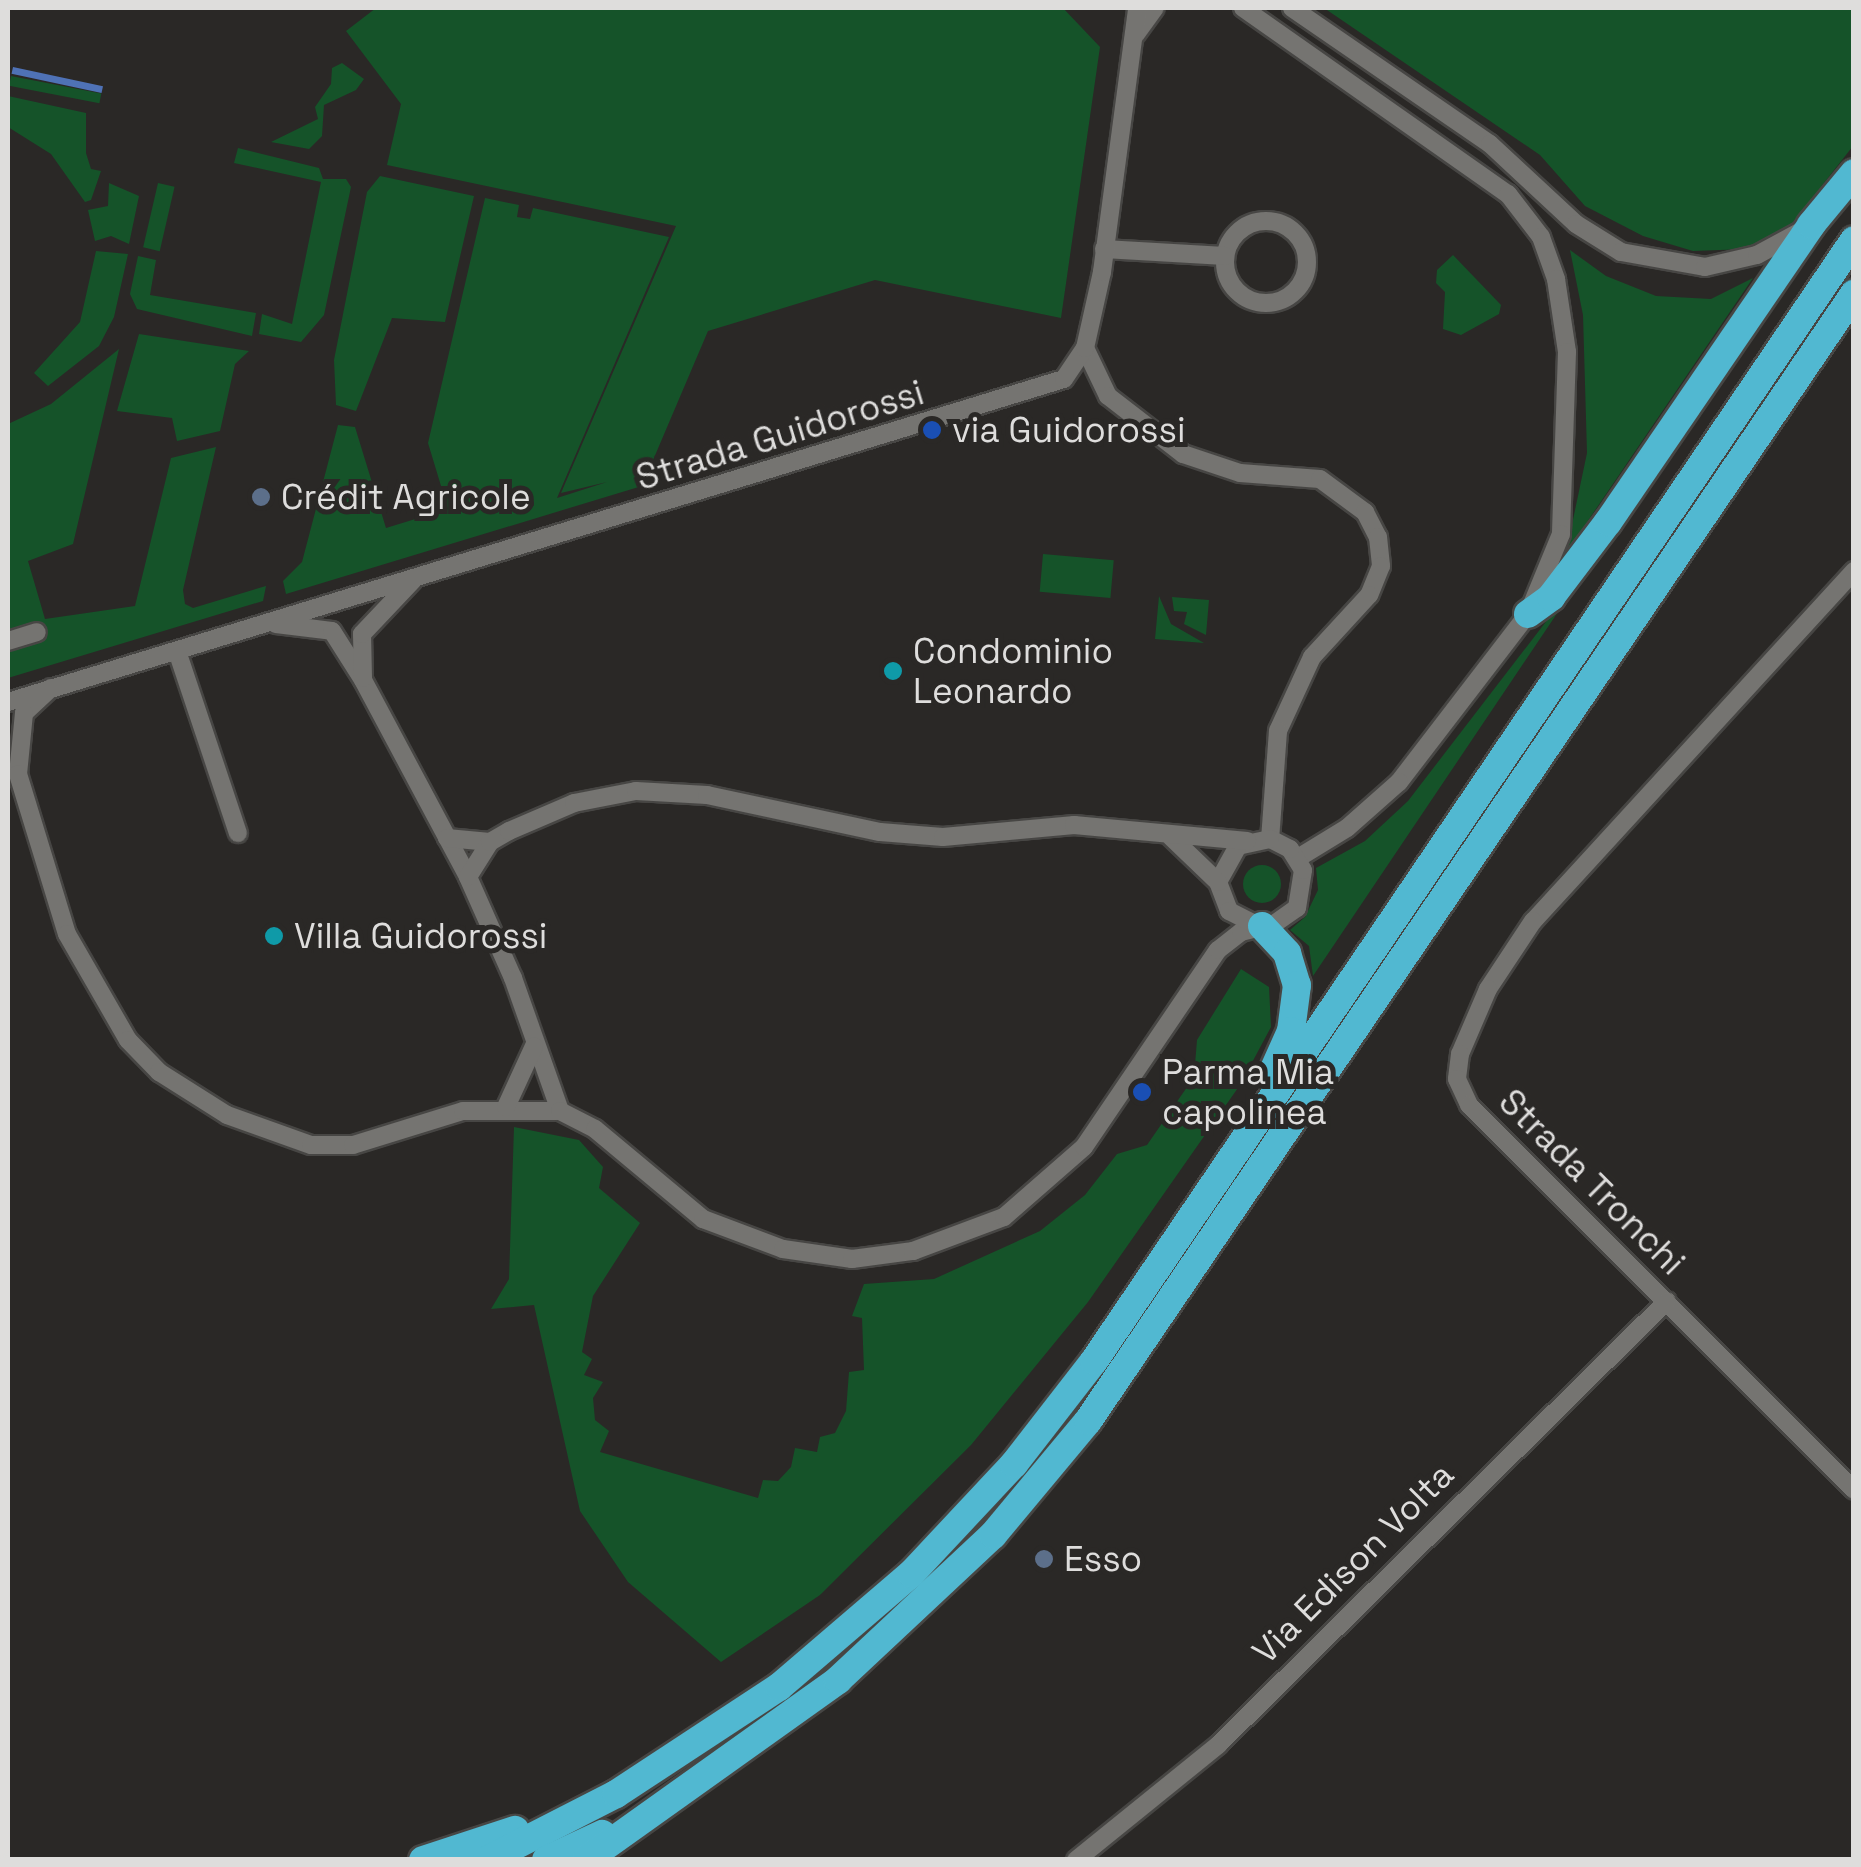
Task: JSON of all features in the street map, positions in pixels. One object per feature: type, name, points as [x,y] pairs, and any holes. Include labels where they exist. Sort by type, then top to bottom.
[{"type":"highway","points":[[1528,614],[1551,597],[1608,522],[1820,213],[1854,173]]},
{"type":"highway","points":[[487,1860],[598,1805],[752,1706],[910,1574],[1042,1430],[1156,1271],[1854,240]]},
{"type":"highway","points":[[586,1860],[881,1642],[992,1535],[1088,1421],[1854,294]]},
{"type":"highway","points":[[1156,1271],[1274,1072],[1290,1030],[1294,968],[1260,926]]},
{"type":"highway","points":[[546,1860],[687,1788]]},
{"type":"highway","points":[[423,1860],[563,1810],[598,1805]]},
{"type":"street","points":[[1137,8],[1104,249],[1086,348],[1108,396],[1183,454],[1240,473],[1320,478],[1366,512],[1378,537],[1382,566],[1369,594],[1312,657],[1278,730],[1270,839]]},
{"type":"street","points":[[1132,38],[1155,8]]},
{"type":"street","points":[[1242,8],[1486,176],[1541,237],[1566,338],[1562,534],[1528,614],[1399,782],[1347,828],[1298,858]]},
{"type":"street","points":[[1292,8],[1490,144],[1576,224],[1621,252],[1680,267],[1731,262],[1782,243],[1820,213]]},
{"type":"street","points":[[1263,221],[1290,228],[1308,264],[1297,290],[1261,303],[1238,292],[1226,256],[1238,233],[1263,221]]},
{"type":"street","points":[[1104,249],[1226,256]]},
{"type":"street","name":"Strada Guidorossi","points":[[8,702],[1038,391],[1064,379],[1086,348]]},
{"type":"street","name":"Strada Tronchi","points":[[1854,571],[1534,921],[1488,990],[1460,1054],[1458,1079],[1469,1105],[1854,1490]]},
{"type":"street","points":[[363,680],[362,634],[414,580]]},
{"type":"street","points":[[268,623],[332,631],[363,680],[468,877],[513,978],[560,1111]]},
{"type":"street","points":[[8,642],[37,632]]},
{"type":"street","points":[[178,651],[238,834]]},
{"type":"street","points":[[51,688],[24,713],[13,767],[68,934],[128,1040],[159,1072],[226,1115],[311,1145],[353,1145],[444,1114],[506,1107],[560,1111],[595,1129],[678,1202],[734,1233],[783,1250],[852,1259],[912,1250],[1004,1217],[1067,1166],[1218,950],[1226,907],[1218,882],[1158,828]]},
{"type":"street","points":[[447,838],[490,842],[574,803],[636,790],[707,795],[880,832],[944,837],[1074,825],[1158,828],[1247,841],[1270,839],[1298,858],[1305,883],[1296,908],[1218,950]]},
{"type":"street","points":[[1218,882],[1223,861],[1247,841]]},
{"type":"street","points":[[468,877],[490,842]]},
{"type":"street","points":[[1226,907],[1260,926]]},
{"type":"street","points":[[506,1107],[534,1046]]},
{"type":"street","name":"Via Edison Volta","points":[[1076,1860],[1218,1745],[1667,1301]]},
{"type":"green space","points":[[376,8],[1063,8],[1100,47],[1061,318],[875,280],[708,331],[642,486],[286,594],[283,581],[302,562],[338,425],[355,427],[386,528],[448,509],[428,443],[485,198],[519,205],[517,217],[530,219],[533,208],[669,237],[557,498],[607,482],[561,493],[676,226],[387,165],[401,104],[346,31]]},
{"type":"green space","points":[[1324,8],[1853,8],[1853,146],[1791,225],[1747,249],[1693,251],[1643,236],[1585,206],[1540,155]]},
{"type":"green space","points":[[342,63],[364,79],[356,90],[324,105],[322,136],[309,149],[271,142],[318,119],[315,107],[331,84],[332,68]]},
{"type":"green space","points":[[11,76],[101,94],[99,103],[9,86]]},
{"type":"green space","points":[[8,96],[86,113],[86,153],[91,169],[101,171],[91,200],[85,202],[51,154],[8,127]]},
{"type":"green space","points":[[238,148],[319,168],[323,179],[346,179],[351,187],[324,315],[301,342],[259,334],[262,314],[292,324],[321,182],[234,163]]},
{"type":"green space","points":[[380,176],[474,196],[445,322],[392,318],[356,411],[336,405],[334,360],[367,192]]},
{"type":"green space","points":[[109,183],[139,196],[129,244],[111,236],[95,241],[88,210],[108,206]]},
{"type":"green space","points":[[158,183],[175,187],[160,251],[143,247]]},
{"type":"green space","points":[[1570,250],[1606,276],[1656,296],[1711,299],[1753,278],[1566,553],[1587,453],[1583,315]]},
{"type":"green space","points":[[96,251],[128,254],[114,317],[99,346],[48,386],[34,373],[80,322]]},
{"type":"green space","points":[[1453,255],[1501,305],[1499,314],[1461,335],[1443,329],[1445,292],[1436,283],[1437,270]]},
{"type":"green space","points":[[138,256],[156,260],[150,295],[256,313],[252,336],[137,309],[130,294]]},
{"type":"green space","points":[[139,334],[249,351],[235,364],[220,431],[177,441],[172,418],[117,411]]},
{"type":"green space","points":[[119,349],[73,544],[28,561],[45,619],[135,606],[171,458],[216,447],[183,590],[185,604],[193,608],[266,586],[263,601],[8,678],[8,651],[40,641],[34,624],[8,631],[8,424],[51,404]]},
{"type":"green space","points":[[1043,554],[1114,560],[1110,598],[1040,592]]},
{"type":"green space","points":[[1591,563],[1313,976],[1309,946],[1290,930],[1305,917],[1318,890],[1316,868],[1365,841],[1408,801]]},
{"type":"green space","points":[[1159,596],[1171,624],[1204,643],[1155,639]]},
{"type":"green space","points":[[1172,597],[1209,600],[1206,635],[1184,624],[1187,612],[1174,611]]},
{"type":"green space","points":[[1262,865],[1276,870],[1281,884],[1276,898],[1262,903],[1248,898],[1243,884],[1248,870]]},
{"type":"green space","points":[[1241,969],[1269,987],[1271,1027],[1240,1085],[1088,1302],[971,1445],[820,1595],[721,1662],[628,1582],[580,1511],[534,1305],[491,1309],[509,1279],[514,1127],[579,1140],[603,1167],[599,1188],[640,1223],[593,1296],[582,1352],[592,1359],[584,1375],[603,1382],[593,1398],[595,1420],[609,1431],[600,1452],[758,1498],[763,1480],[778,1481],[791,1467],[795,1448],[817,1452],[820,1437],[835,1433],[846,1411],[849,1372],[864,1370],[862,1318],[852,1316],[864,1284],[934,1279],[1040,1231],[1085,1195],[1117,1154],[1147,1145],[1194,1077],[1197,1040]]},
{"type":"water","points":[[13,67],[103,86],[102,93],[12,74]]},
{"type":"place","name":"via Guidorossi","points":[[932,430]]},
{"type":"place","name":"Crédit Agricole","points":[[261,497]]},
{"type":"place","name":"Condominio Leonardo","points":[[893,671]]},
{"type":"place","name":"Villa Guidorossi","points":[[274,936]]},
{"type":"place","name":"Parma Mia capolinea","points":[[1142,1092]]},
{"type":"place","name":"Esso","points":[[1044,1559]]}]
